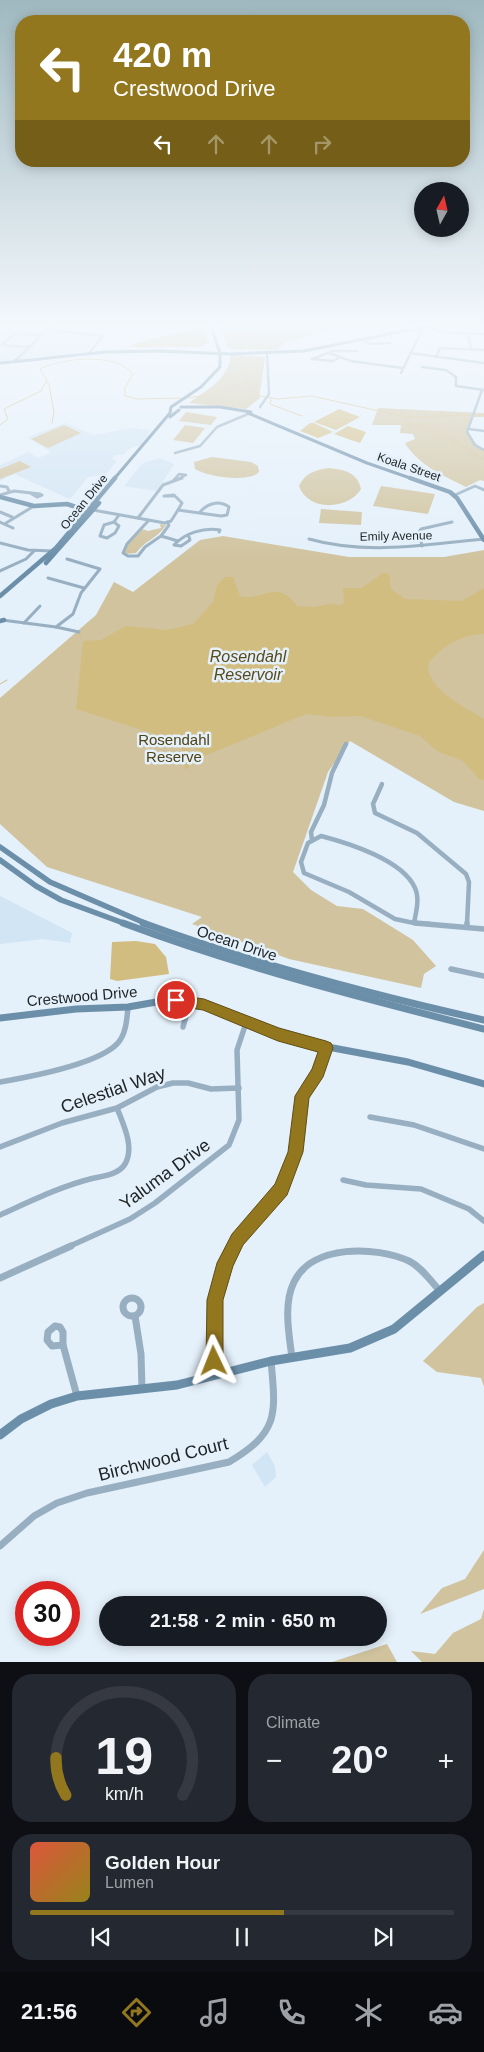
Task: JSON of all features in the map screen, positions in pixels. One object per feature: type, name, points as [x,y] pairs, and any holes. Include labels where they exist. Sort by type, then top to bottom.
[{"type":"main road","name":"Ocean Drive","points":[[0,602],[58,552],[173,407],[177,405]]},
{"type":"main road","name":"Ocean Drive","points":[[0,596],[52,551],[91,510],[174,412],[183,405]]},
{"type":"main road","name":"Koala Street","points":[[173,407],[228,408],[249,414],[367,463],[455,495],[483,540]]},
{"type":"main road","points":[[0,496],[34,506],[63,506],[91,510]]},
{"type":"main road","name":"Ocean Drive","points":[[0,847],[39,876],[84,899],[199,945],[310,979],[484,1020]]},
{"type":"main road","name":"Ocean Drive","points":[[0,860],[30,882],[68,903],[203,952],[310,985],[484,1029]]},
{"type":"main road","points":[[30,882],[39,876]]},
{"type":"main road","name":"Crestwood Drive","points":[[0,1018],[76,1009],[128,1007],[162,1001],[190,1002],[247,1020],[278,1034],[326,1048],[408,1062],[484,1084]]},
{"type":"main road","points":[[0,1433],[51,1404],[77,1396],[177,1385],[271,1361],[350,1348],[384,1334],[426,1304],[439,1290],[484,1255]]},
{"type":"street","points":[[478,405],[467,432],[471,441],[484,450]]},
{"type":"street","points":[[175,453],[200,446],[217,427],[249,414]]},
{"type":"street","points":[[469,429],[484,431]]},
{"type":"street","points":[[138,518],[163,485],[173,481]]},
{"type":"street","points":[[0,486],[7,487],[9,491]]},
{"type":"street","points":[[455,495],[475,486],[484,490]]},
{"type":"street","points":[[0,496],[9,491],[30,493]]},
{"type":"street","points":[[167,522],[182,503],[175,496]]},
{"type":"street","points":[[178,510],[223,516],[228,513],[230,507],[226,504],[216,503],[202,509],[200,512]]},
{"type":"street","points":[[6,523],[12,518],[26,513],[34,506]]},
{"type":"street","points":[[91,510],[167,522]]},
{"type":"street","points":[[0,512],[12,518]]},
{"type":"street","points":[[114,522],[118,524],[118,527],[111,536],[105,538],[100,536],[105,524],[114,522],[119,515]]},
{"type":"street","points":[[149,520],[127,544],[123,553],[128,556],[138,556],[145,547],[162,536],[169,525],[167,522]]},
{"type":"street","points":[[0,522],[6,523],[13,528]]},
{"type":"street","points":[[422,546],[419,532],[421,529],[452,522]]},
{"type":"street","points":[[189,537],[190,540],[181,546],[174,545],[178,541],[205,528],[219,530],[219,532]]},
{"type":"street","points":[[162,536],[178,541]]},
{"type":"street","name":"Emily Avenue","points":[[309,538],[352,546],[422,546],[483,540]]},
{"type":"street","points":[[0,543],[34,551],[52,551]]},
{"type":"street","points":[[1,569],[26,559],[34,551]]},
{"type":"street","points":[[56,628],[74,614],[84,588],[100,569],[67,559]]},
{"type":"street","points":[[48,578],[84,588]]},
{"type":"street","points":[[24,623],[40,606]]},
{"type":"street","points":[[1,620],[79,632]]},
{"type":"street","points":[[346,744],[332,773],[324,805],[312,829],[312,840],[303,857],[301,866],[304,873],[349,892],[389,916],[414,923],[467,926],[484,929]]},
{"type":"street","points":[[382,784],[373,804],[375,813],[417,833],[466,874],[469,882],[467,926]]},
{"type":"street","points":[[312,829],[318,837]]},
{"type":"street","points":[[312,840],[318,837],[343,842],[368,852],[408,877],[414,884],[417,895],[414,923]]},
{"type":"street","points":[[451,969],[484,976]]},
{"type":"street","points":[[183,1027],[190,1002]]},
{"type":"street","points":[[0,1082],[62,1068],[111,1049],[122,1037],[128,1007]]},
{"type":"street","name":"Yaluma Drive","points":[[0,1278],[130,1219],[221,1153],[229,1144],[240,1120],[237,1050],[247,1020]]},
{"type":"street","points":[[216,1374],[213,1324],[215,1300],[220,1277],[237,1240],[268,1207],[284,1183],[295,1152],[302,1096],[318,1072],[326,1048]]},
{"type":"street","name":"Celestial Way","points":[[0,1147],[62,1123],[117,1108],[157,1087],[174,1083],[188,1083],[211,1089],[239,1088]]},
{"type":"street","points":[[0,1216],[58,1189],[109,1175],[119,1170],[125,1163],[129,1142],[117,1108]]},
{"type":"street","points":[[370,1118],[398,1120],[484,1149]]},
{"type":"street","points":[[343,1180],[421,1189],[470,1209],[484,1221]]},
{"type":"street","points":[[292,1358],[288,1324],[289,1301],[294,1280],[304,1267],[315,1259],[327,1254],[358,1253],[398,1257],[418,1268],[439,1290]]},
{"type":"street","points":[[135,1316],[141,1354],[142,1390]]},
{"type":"street","points":[[64,1345],[77,1396]]},
{"type":"street","name":"Birchwood Court","points":[[0,1546],[34,1516],[57,1503],[87,1493],[229,1462],[250,1451],[263,1440],[272,1423],[275,1403],[271,1361]]},
{"type":"shaded area","points":[[65,423],[95,435],[131,428],[152,430],[139,446],[130,448],[123,455],[115,455],[112,458],[117,461],[105,475],[88,477],[70,499],[14,474],[0,481],[0,465],[28,452],[38,458],[51,452],[27,437]]},
{"type":"shaded area","points":[[160,458],[174,464],[157,491],[124,486],[143,463]]},
{"type":"shaded area","points":[[0,896],[72,933],[70,943],[43,939],[0,944]]},
{"type":"shaded area","points":[[267,1452],[275,1466],[276,1477],[265,1487],[252,1465]]},
{"type":"green space","points":[[204,405],[252,405],[246,409]]},
{"type":"green space","points":[[378,408],[484,413],[484,417],[473,417],[467,432],[471,441],[484,450],[484,481],[480,480],[466,487],[424,464],[410,451],[405,443],[415,439],[413,434],[400,433],[401,425],[372,425]]},
{"type":"green space","points":[[186,412],[217,417],[211,425],[179,421]]},
{"type":"green space","points":[[64,425],[81,433],[48,448],[31,439]]},
{"type":"green space","points":[[185,425],[205,428],[193,443],[173,440]]},
{"type":"green space","points":[[212,457],[251,462],[258,466],[259,472],[247,477],[228,478],[195,469],[194,462]]},
{"type":"green space","points":[[20,461],[31,467],[0,479],[0,469]]},
{"type":"green space","points":[[329,468],[350,473],[357,479],[361,489],[355,496],[338,504],[319,504],[311,500],[299,486],[301,482],[311,473]]},
{"type":"green space","points":[[381,486],[435,494],[428,514],[373,506]]},
{"type":"green space","points":[[321,509],[362,512],[361,525],[319,523]]},
{"type":"green space","points":[[160,524],[166,525],[136,553],[125,554],[123,550],[142,529],[148,531],[161,528]]},
{"type":"green space","name":"Rosendahl Reserve","points":[[223,536],[349,557],[444,557],[484,550],[484,811],[454,802],[350,741],[328,772],[293,872],[311,890],[337,906],[363,909],[413,940],[436,966],[424,974],[421,988],[289,959],[192,924],[202,917],[47,867],[0,824],[0,698],[96,615],[114,582],[133,592],[200,540]]},
{"type":"green space","points":[[484,1303],[484,1387],[481,1378],[437,1372],[423,1361],[477,1307]]},
{"type":"green space","points":[[484,1550],[484,1589],[420,1614],[442,1588],[465,1579]]},
{"type":"green space","points":[[484,1609],[484,1662],[422,1662],[411,1651],[435,1654],[453,1633],[481,1619]]},
{"type":"green space","points":[[387,1644],[397,1662],[332,1662],[381,1646],[387,1646]]},
{"type":"water","points":[[339,409],[360,417],[336,430],[314,422]]},
{"type":"water","points":[[310,423],[333,432],[318,438],[300,431]]},
{"type":"water","points":[[348,426],[366,432],[360,443],[334,434]]},
{"type":"water","name":"Rosendahl Reservoir","points":[[383,573],[389,574],[391,589],[405,599],[462,601],[484,588],[484,634],[468,636],[445,647],[428,664],[429,673],[440,690],[484,719],[484,781],[478,778],[463,761],[437,751],[420,736],[360,716],[331,717],[306,714],[202,757],[191,744],[187,760],[189,768],[185,769],[180,738],[167,738],[76,709],[83,641],[101,640],[126,626],[167,630],[193,624],[213,602],[217,585],[225,577],[233,577],[240,596],[252,597],[278,592],[290,598],[297,606],[314,607],[329,604],[340,605],[344,603],[343,588],[362,588]]},
{"type":"water","points":[[136,941],[155,944],[166,957],[169,974],[117,981],[110,979],[112,942]]},
{"type":"waterway","points":[[0,425],[8,419],[4,409],[13,405]]},
{"type":"waterway","points":[[52,423],[54,412],[53,405]]},
{"type":"waterway","points":[[271,405],[302,416]]},
{"type":"waterway","points":[[350,405],[406,417],[471,415]]},
{"type":"waterway","points":[[476,415],[484,415]]},
{"type":"waterway","points":[[406,418],[409,423],[431,429],[449,437],[484,460]]},
{"type":"waterway","points":[[0,684],[7,680]]},
{"type":"route","points":[[176,1000],[220,1010],[278,1034],[326,1048],[318,1072],[302,1096],[295,1152],[290,1170],[281,1189],[268,1207],[237,1240],[225,1263],[215,1300],[213,1324],[214,1361]]}]
